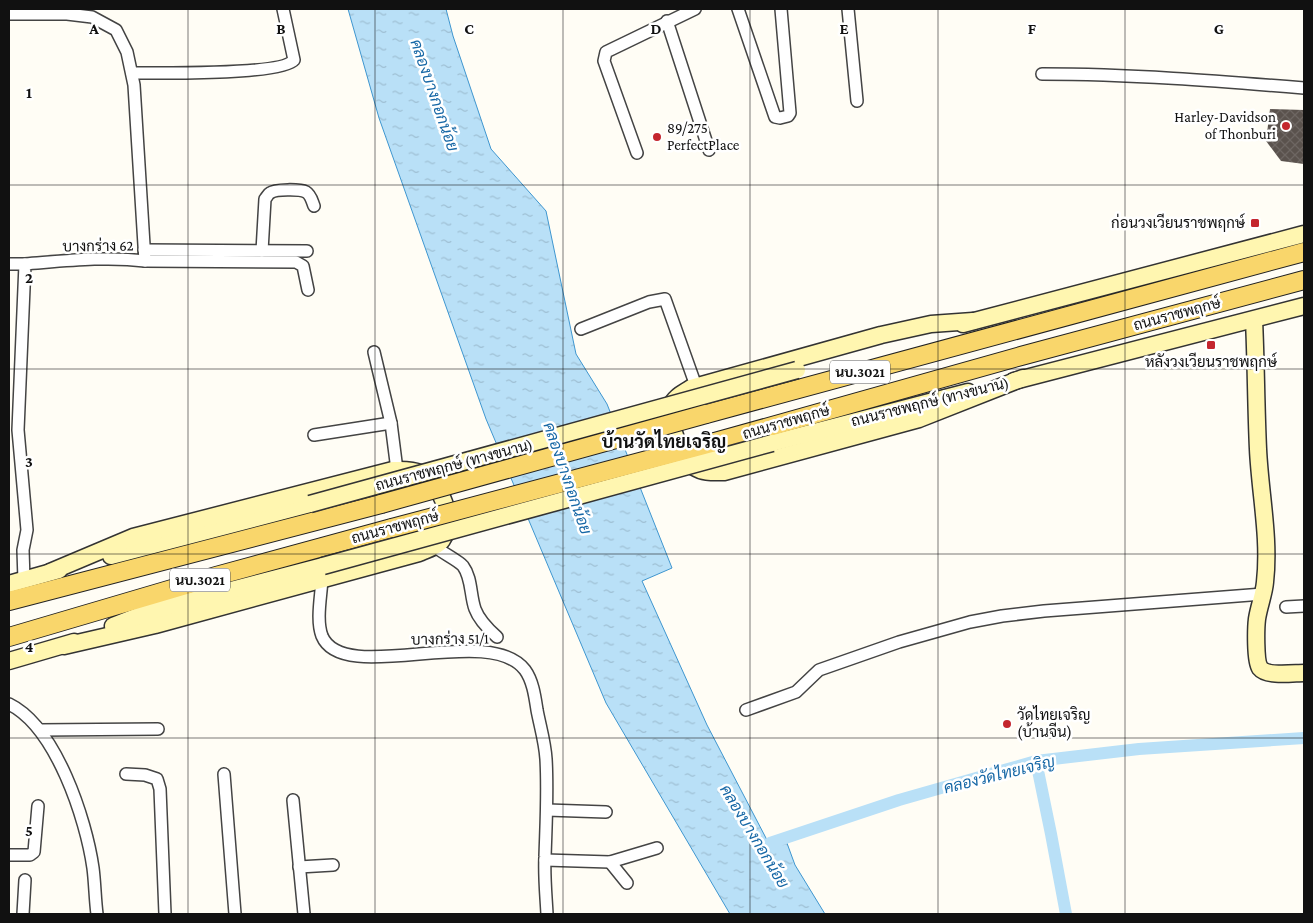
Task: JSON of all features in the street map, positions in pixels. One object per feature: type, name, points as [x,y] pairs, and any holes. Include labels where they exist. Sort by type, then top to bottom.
[{"type":"main road","name":"ถนนราชพฤกษ์ (ทางขนาน)","points":[[16,582],[206,530],[310,504],[973,321],[1304,234]]},
{"type":"main road","name":"ถนนราชพฤกษ์","points":[[9,601],[381,504],[1304,252]]},
{"type":"main road","name":"ถนนราชพฤกษ์","points":[[9,637],[216,576],[715,442],[1021,356],[1304,280]]},
{"type":"main road","name":"ถนนราชพฤกษ์ (ทางขนาน)","points":[[9,661],[64,646],[152,611],[322,573],[772,442],[1304,306]]},
{"type":"main road","points":[[1254,320],[1258,449],[1265,530],[1266,582],[1257,620],[1258,661],[1260,668],[1264,671],[1276,674],[1304,673]]},
{"type":"main road","points":[[973,321],[931,324],[882,335],[696,386],[677,397],[671,406],[669,416],[683,455],[692,466],[706,472],[724,472],[918,419],[1023,378]]},
{"type":"main road","points":[[50,572],[133,537],[397,470],[420,473],[439,491],[448,518],[442,540],[434,546],[419,554],[322,573]]},
{"type":"street","points":[[132,73],[222,72],[291,63],[294,60],[283,9]]},
{"type":"street","points":[[637,153],[604,61],[604,56],[606,52],[666,21],[695,9]]},
{"type":"street","points":[[738,9],[776,117],[778,118],[788,116],[790,113],[780,9]]},
{"type":"street","points":[[848,9],[857,101]]},
{"type":"street","name":"บางกร่าง 62","points":[[9,14],[93,13],[116,30],[127,52],[134,85],[144,256],[133,259],[9,264]]},
{"type":"street","points":[[666,21],[709,150]]},
{"type":"street","points":[[1042,74],[1093,74],[1208,80],[1304,88]]},
{"type":"street","points":[[262,251],[265,199],[269,194],[273,191],[301,191],[310,196],[314,206]]},
{"type":"street","points":[[144,256],[307,251]]},
{"type":"street","points":[[144,256],[296,262],[304,266],[308,290]]},
{"type":"street","points":[[16,582],[27,530],[18,430],[25,264]]},
{"type":"street","points":[[581,329],[649,302],[665,299],[696,386]]},
{"type":"street","points":[[374,352],[391,423],[397,470]]},
{"type":"street","points":[[314,435],[391,423]]},
{"type":"street","points":[[434,546],[461,564],[466,572],[475,609],[481,620],[497,636]]},
{"type":"street","name":"บางกร่าง 51/1","points":[[322,573],[319,626],[323,638],[329,647],[340,652],[374,657],[474,651],[498,654],[515,660],[525,670],[532,684],[546,757],[547,810],[545,860],[547,914]]},
{"type":"street","points":[[746,710],[796,692],[820,670],[899,642],[970,622],[1044,611],[1263,594]]},
{"type":"street","points":[[1286,607],[1304,606]]},
{"type":"street","points":[[9,704],[40,730],[62,766],[72,789],[86,835],[93,867],[97,914]]},
{"type":"street","points":[[40,730],[158,729]]},
{"type":"street","points":[[126,774],[145,774],[157,779],[165,914]]},
{"type":"street","points":[[224,774],[235,914]]},
{"type":"street","points":[[293,800],[304,914]]},
{"type":"street","points":[[9,855],[30,856],[34,852],[38,806]]},
{"type":"street","points":[[547,810],[606,812]]},
{"type":"street","points":[[545,860],[610,862],[657,848]]},
{"type":"street","points":[[610,862],[627,883]]},
{"type":"street","points":[[299,867],[333,865]]},
{"type":"street","points":[[23,914],[26,880]]},
{"type":"water","name":"คลองบางกอกน้อย","points":[[348,9],[446,9],[453,36],[491,149],[546,211],[576,354],[607,404],[672,568],[642,581],[707,725],[767,840],[784,835],[795,865],[825,914],[730,914],[606,703],[486,419],[379,118]]},
{"type":"building","name":"Harley-Davidson of Thonburi","points":[[1270,109],[1304,110],[1304,164],[1281,161],[1266,141]]},
{"type":"waterway","name":"คลองวัดไทยเจริญ","points":[[770,843],[899,800],[1036,761],[1139,749],[1304,738]]},
{"type":"waterway","points":[[1036,761],[1066,914]]},
{"type":"place","name":"Harley-Davidson of Thonburi","points":[[1286,126]]},
{"type":"place","name":"89/275 PerfectPlace","points":[[657,137]]},
{"type":"place","name":"ก่อนวงเวียนราชพฤกษ์","points":[[1255,223]]},
{"type":"place","name":"หลังวงเวียนราชพฤกษ์","points":[[1211,345]]},
{"type":"place","name":"วัดไทยเจริญ (บ้านจีน)","points":[[1007,724]]},
{"type":"district","name":"บ้านวัดไทยเจริญ","points":[[664,442]]}]
